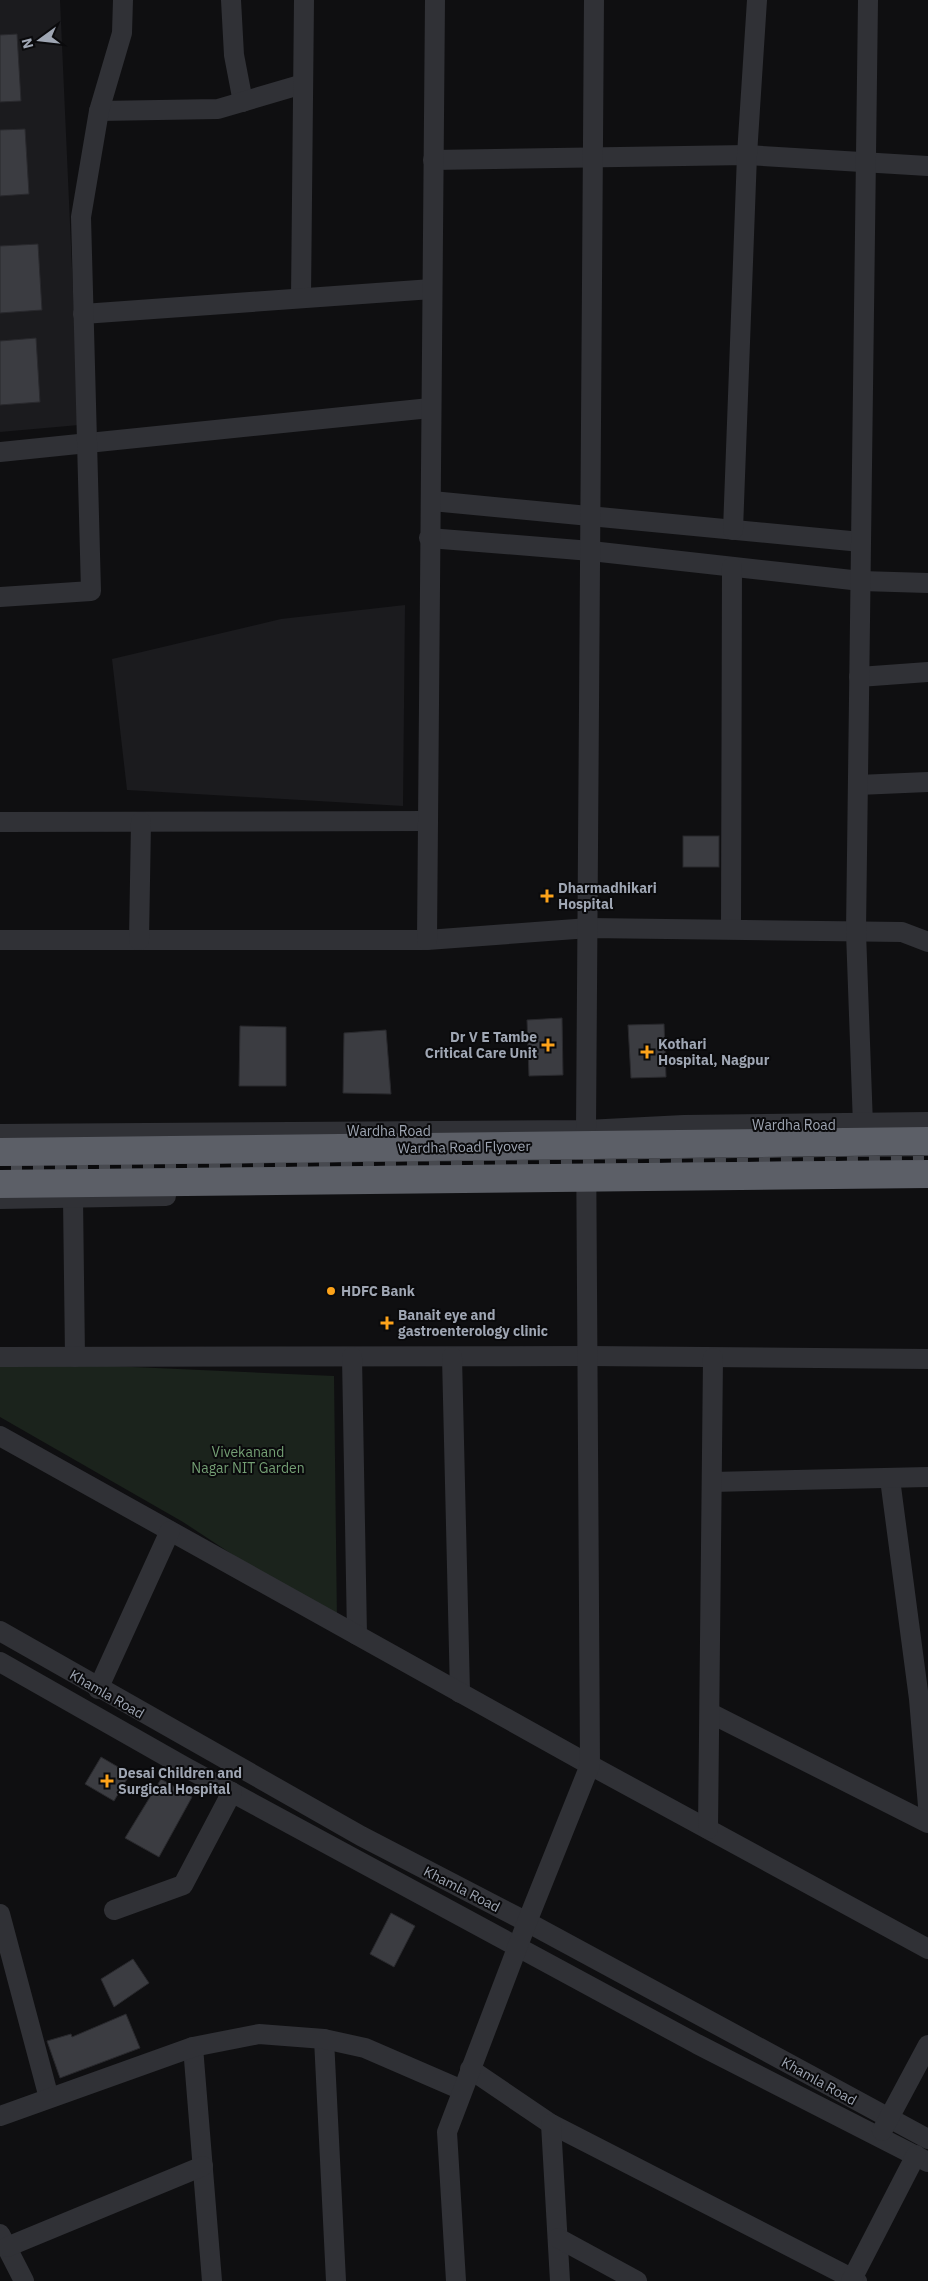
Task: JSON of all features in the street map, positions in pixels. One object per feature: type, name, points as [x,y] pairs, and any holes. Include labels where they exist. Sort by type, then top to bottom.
[{"type":"highway","name":"Wardha Road Flyover","points":[[0,1152],[928,1141]]},
{"type":"highway","points":[[0,1184],[928,1174]]},
{"type":"street","points":[[0,597],[91,591],[81,217],[99,112],[122,34],[123,0]]},
{"type":"street","points":[[231,0],[234,55],[243,102]]},
{"type":"street","points":[[301,298],[304,0]]},
{"type":"street","points":[[427,940],[429,538],[432,501],[430,408],[435,0]]},
{"type":"street","points":[[456,2281],[447,2132],[527,1922],[590,1765],[588,1189],[586,1130],[589,928],[594,0]]},
{"type":"street","points":[[733,530],[747,155],[757,0]]},
{"type":"street","points":[[863,1125],[856,932],[868,0]]},
{"type":"street","points":[[99,112],[218,109],[303,84]]},
{"type":"street","points":[[433,160],[747,155],[928,166]]},
{"type":"street","points":[[83,314],[432,289]]},
{"type":"street","points":[[0,452],[430,408]]},
{"type":"street","points":[[432,501],[591,519],[733,530],[861,545]]},
{"type":"street","points":[[429,538],[591,548],[732,568],[928,583]]},
{"type":"street","points":[[731,928],[732,568]]},
{"type":"street","points":[[860,677],[928,672]]},
{"type":"street","points":[[858,785],[928,782]]},
{"type":"street","points":[[0,822],[427,821]]},
{"type":"street","points":[[139,940],[141,822]]},
{"type":"street","points":[[0,940],[427,940],[589,928],[731,928],[902,932],[928,942]]},
{"type":"street","name":"Wardha Road","points":[[0,1134],[586,1130],[684,1125],[863,1125],[928,1122]]},
{"type":"street","points":[[0,1199],[588,1189],[928,1187]]},
{"type":"street","points":[[73,1198],[75,1357]]},
{"type":"street","points":[[0,1357],[588,1356],[928,1359]]},
{"type":"street","points":[[352,1357],[357,1635]]},
{"type":"street","points":[[452,1357],[460,1693]]},
{"type":"street","points":[[708,1829],[713,1358]]},
{"type":"street","points":[[0,1436],[590,1765],[928,1948]]},
{"type":"street","points":[[712,1482],[928,1477]]},
{"type":"street","points":[[890,1479],[924,1698],[928,1806]]},
{"type":"street","points":[[98,1688],[170,1530]]},
{"type":"street","name":"Khamla Road","points":[[0,1632],[361,1836],[527,1922],[928,2139]]},
{"type":"street","name":"Khamla Road","points":[[0,1662],[232,1792],[697,2044],[922,2159]]},
{"type":"street","points":[[710,1713],[928,1823]]},
{"type":"street","points":[[114,1910],[183,1885],[232,1792]]},
{"type":"street","points":[[0,1914],[49,2098]]},
{"type":"street","points":[[0,2116],[193,2047],[258,2034],[324,2039],[365,2048],[462,2090]]},
{"type":"street","points":[[324,2039],[336,2281]]},
{"type":"street","points":[[879,2137],[928,2045]]},
{"type":"street","points":[[193,2047],[212,2281]]},
{"type":"street","points":[[470,2069],[551,2124],[854,2280],[922,2159]]},
{"type":"street","points":[[551,2124],[560,2281]]},
{"type":"street","points":[[24,2281],[4,2241],[202,2166]]},
{"type":"street","points":[[558,2238],[637,2281]]},
{"type":"shaded area","points":[[0,0],[60,0],[79,425],[0,432]]},
{"type":"shaded area","points":[[405,605],[403,806],[127,790],[112,659],[281,619]]},
{"type":"green space","name":"Vivekanand Nagar NIT Garden","points":[[0,1361],[334,1376],[337,1623],[183,1522],[0,1417]]},
{"type":"building","points":[[17,34],[21,101],[0,102],[0,35]]},
{"type":"building","points":[[25,129],[29,194],[0,196],[0,130]]},
{"type":"building","points":[[38,244],[42,310],[0,313],[0,246]]},
{"type":"building","points":[[36,338],[40,402],[0,405],[0,341]]},
{"type":"building","points":[[683,836],[719,836],[719,867],[683,867]]},
{"type":"building","points":[[562,1018],[563,1075],[529,1076],[527,1020]]},
{"type":"building","points":[[664,1024],[666,1077],[631,1078],[628,1025]]},
{"type":"building","points":[[240,1026],[286,1027],[286,1086],[239,1086]]},
{"type":"building","points":[[386,1030],[391,1094],[343,1093],[344,1033]]},
{"type":"building","points":[[101,1757],[130,1774],[114,1801],[85,1784]]},
{"type":"building","points":[[161,1779],[192,1797],[159,1857],[125,1838]]},
{"type":"building","points":[[391,1913],[415,1926],[394,1967],[370,1954]]},
{"type":"building","points":[[133,1959],[149,1983],[114,2007],[101,1979]]},
{"type":"building","points":[[126,2014],[140,2048],[60,2078],[47,2041],[71,2034],[72,2037]]},
{"type":"railway","points":[[0,1168],[928,1158]]},
{"type":"railway","points":[[0,1179],[928,1169]]},
{"type":"place","name":"Dharmadhikari Hospital","points":[[547,896]]},
{"type":"place","name":"Dr V E Tambe Critical Care Unit","points":[[548,1045]]},
{"type":"place","name":"Kothari Hospital, Nagpur","points":[[647,1052]]},
{"type":"place","name":"HDFC Bank","points":[[331,1291]]},
{"type":"place","name":"Banait eye and gastroenterology clinic","points":[[387,1323]]},
{"type":"place","name":"Desai Children and Surgical Hospital","points":[[107,1781]]}]
